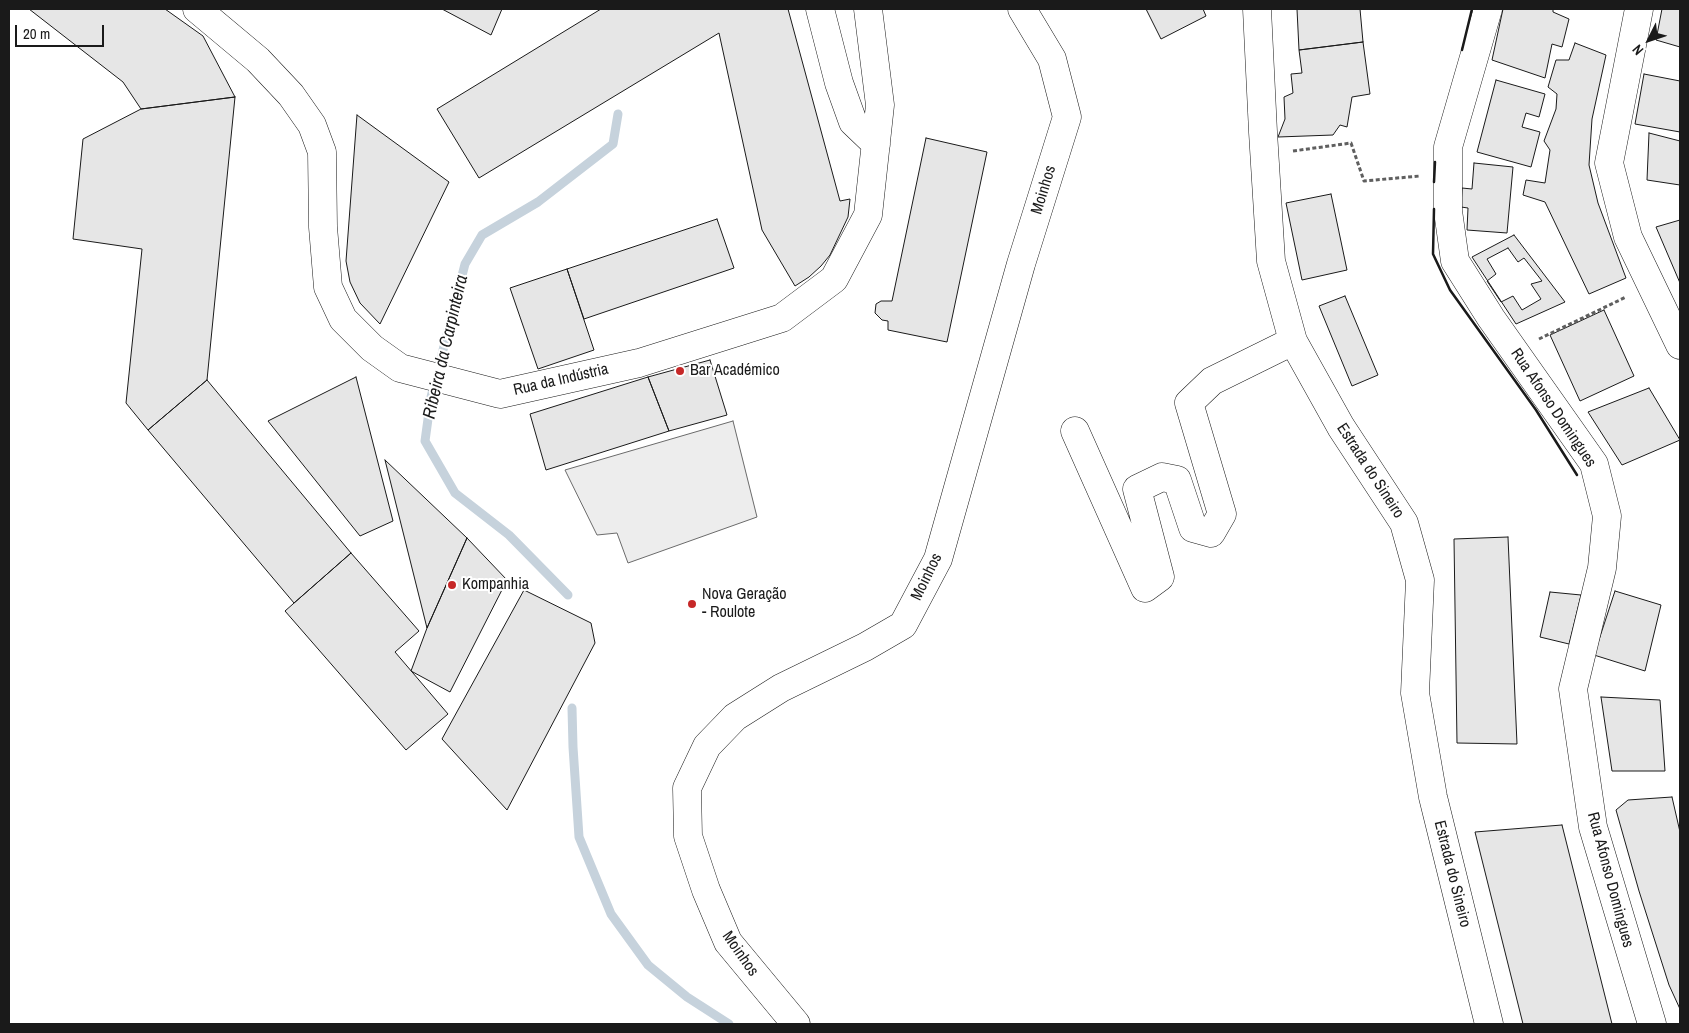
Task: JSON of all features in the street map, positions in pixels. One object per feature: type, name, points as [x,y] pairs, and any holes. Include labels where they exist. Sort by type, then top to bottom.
[{"type":"street","name":"Rua da Indústria","points":[[197,9],[258,60],[291,95],[312,125],[322,152],[323,227],[328,287],[343,319],[372,348],[400,368],[500,394],[639,362],[782,318],[834,279],[868,215],[880,105],[868,9]]},
{"type":"street","points":[[820,9],[839,83],[853,122],[876,144]]},
{"type":"street","name":"Moinhos","points":[[796,1024],[728,942],[706,890],[688,836],[686,788],[707,746],[735,717],[782,688],[865,647],[903,624],[938,560],[1021,264],[1067,117],[1052,59],[1022,9]]},
{"type":"street","name":"Estrada do Sineiro","points":[[1257,9],[1271,261],[1294,342],[1341,427],[1404,523],[1420,580],[1415,693],[1433,797],[1489,1024]]},
{"type":"street","name":"Rua Afonso Domingues","points":[[1488,9],[1448,147],[1448,211],[1455,261],[1491,318],[1594,464],[1607,516],[1602,568],[1572,689],[1593,827],[1652,1024]]},
{"type":"street","points":[[1639,9],[1609,163],[1628,237],[1680,345]]},
{"type":"street","points":[[1075,430],[1145,588],[1160,577],[1137,489],[1162,477],[1177,480],[1193,528],[1210,533],[1222,514],[1189,403],[1212,382],[1294,342]]},
{"type":"path","points":[[1264,155],[1351,143],[1364,182],[1448,173]]},
{"type":"path","points":[[1514,351],[1651,285]]},
{"type":"shaded area","points":[[733,421],[757,517],[628,563],[617,533],[597,535],[565,470]]},
{"type":"building","points":[[29,9],[165,9],[203,36],[235,97],[141,109],[123,82]]},
{"type":"building","points":[[442,9],[502,9],[491,35]]},
{"type":"building","points":[[601,9],[788,9],[840,201],[850,199],[848,217],[830,255],[809,277],[795,286],[762,230],[719,33],[479,178],[437,109]]},
{"type":"building","points":[[1146,9],[1203,9],[1206,16],[1161,39]]},
{"type":"building","points":[[1297,9],[1360,9],[1363,42],[1299,50]]},
{"type":"building","points":[[1503,9],[1553,9],[1553,12],[1569,19],[1562,47],[1552,44],[1545,78],[1492,60]]},
{"type":"building","points":[[1662,9],[1680,9],[1680,47],[1656,40]]},
{"type":"building","points":[[1363,42],[1370,94],[1352,97],[1347,127],[1340,125],[1333,135],[1278,137],[1285,119],[1284,97],[1293,93],[1291,74],[1302,73],[1299,50]]},
{"type":"building","points":[[1575,43],[1606,55],[1592,119],[1589,165],[1598,203],[1626,278],[1589,294],[1545,202],[1523,195],[1526,180],[1545,183],[1550,150],[1544,141],[1556,109],[1557,94],[1548,87],[1556,60],[1569,60]]},
{"type":"building","points":[[1644,74],[1680,81],[1680,132],[1635,124]]},
{"type":"building","points":[[1496,80],[1545,94],[1539,117],[1526,113],[1522,127],[1540,132],[1531,167],[1477,152]]},
{"type":"building","points":[[235,97],[207,380],[148,430],[126,403],[142,249],[73,239],[83,139],[141,109]]},
{"type":"building","points":[[357,115],[449,182],[380,324],[360,303],[350,282],[346,261]]},
{"type":"building","points":[[1649,133],[1680,141],[1680,185],[1647,180]]},
{"type":"building","points":[[926,138],[987,152],[947,342],[888,330],[888,321],[882,320],[875,313],[876,304],[881,301],[892,301]]},
{"type":"building","points":[[1474,163],[1513,167],[1507,233],[1467,230],[1468,208],[1461,207],[1462,188],[1472,189]]},
{"type":"building","points":[[1331,194],[1347,270],[1302,280],[1286,203]]},
{"type":"building","points":[[717,219],[734,268],[584,319],[567,269]]},
{"type":"building","points":[[1680,220],[1680,283],[1656,227]]},
{"type":"building","points":[[1514,235],[1565,302],[1516,324],[1472,257]]},
{"type":"building","points":[[1508,248],[1518,262],[1524,258],[1542,281],[1531,284],[1541,299],[1522,310],[1513,296],[1501,302],[1487,281],[1496,274],[1487,259]]},
{"type":"building","points":[[567,269],[594,350],[538,369],[510,288]]},
{"type":"building","points":[[1345,296],[1378,375],[1352,386],[1319,306]]},
{"type":"building","points":[[1604,310],[1634,376],[1580,401],[1550,335]]},
{"type":"building","points":[[710,360],[727,415],[669,431],[648,377]]},
{"type":"building","points":[[356,377],[393,521],[360,536],[268,421]]},
{"type":"building","points":[[648,377],[669,431],[546,470],[530,414]]},
{"type":"building","points":[[207,380],[351,553],[294,603],[148,430]]},
{"type":"building","points":[[1649,388],[1680,440],[1622,465],[1588,412]]},
{"type":"building","points":[[385,460],[467,538],[427,628]]},
{"type":"building","points":[[1508,537],[1517,744],[1457,743],[1454,539]]},
{"type":"building","points":[[467,538],[507,580],[450,692],[411,671],[427,628]]},
{"type":"building","points":[[351,553],[419,631],[395,652],[448,714],[406,750],[285,611]]},
{"type":"building","points":[[524,590],[591,623],[595,643],[507,810],[442,739]]},
{"type":"building","points":[[1615,591],[1661,605],[1645,671],[1594,655]]},
{"type":"building","points":[[1550,592],[1581,595],[1569,644],[1540,637]]},
{"type":"building","points":[[1601,697],[1660,700],[1665,771],[1612,771]]},
{"type":"building","points":[[1672,797],[1680,832],[1680,1009],[1669,985],[1616,810],[1628,800]]},
{"type":"building","points":[[1562,825],[1612,1024],[1523,1024],[1475,832]]},
{"type":"waterway","name":"Ribeira da Carpinteira","points":[[568,595],[509,535],[455,493],[425,441],[431,397],[465,264],[482,235],[538,202],[613,144],[618,114]]},
{"type":"waterway","name":"Ribeira da Carpinteira","points":[[572,708],[579,837],[611,914],[648,965],[687,997],[729,1024]]},
{"type":"wall","points":[[1462,50],[1472,9]]},
{"type":"wall","points":[[1434,182],[1435,162]]},
{"type":"wall","points":[[1434,209],[1433,254],[1450,290],[1536,410],[1577,475]]},
{"type":"place","name":"Bar Académico","points":[[680,371]]},
{"type":"place","name":"Kompanhia","points":[[452,585]]},
{"type":"place","name":"Nova Geração - Roulote","points":[[692,604]]}]
